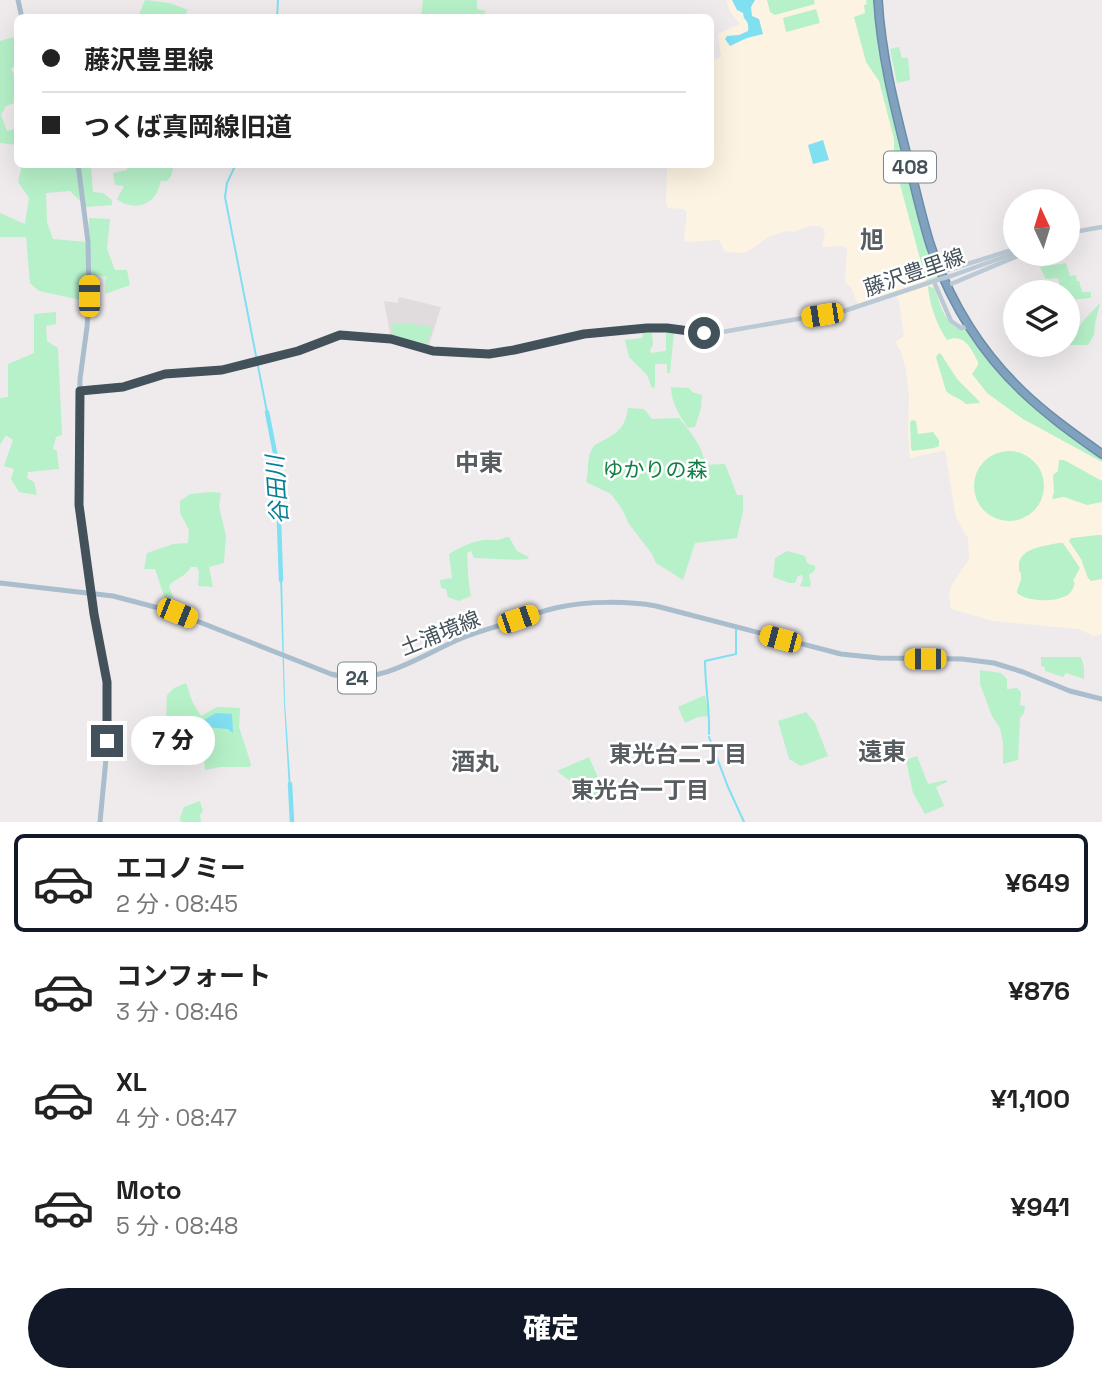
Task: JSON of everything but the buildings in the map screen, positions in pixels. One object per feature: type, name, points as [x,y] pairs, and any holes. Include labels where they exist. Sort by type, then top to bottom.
[{"type":"highway","name":"408","points":[[880,0],[893,83],[926,214],[949,277],[967,315],[980,336],[1021,385],[1102,451]]},
{"type":"highway","name":"408","points":[[880,0],[884,60],[928,235],[944,279],[970,326],[1020,390],[1051,416],[1102,451]]},
{"type":"main road","points":[[79,168],[89,272],[88,327],[80,391],[79,505],[108,687],[100,822]]},
{"type":"main road","points":[[1080,231],[1102,227]]},
{"type":"main road","name":"藤沢豊里線","points":[[80,391],[123,387],[165,374],[222,370],[298,351],[340,335],[391,339],[433,351],[489,354],[584,334],[647,328],[722,332],[844,311],[949,277],[1003,256]]},
{"type":"main road","points":[[949,277],[1003,260]]},
{"type":"main road","points":[[931,283],[952,323],[961,328],[970,326]]},
{"type":"main road","name":"土浦境線","points":[[0,583],[116,596],[174,612],[347,678],[367,677],[388,671],[460,639],[550,609],[624,603],[656,606],[841,654],[866,658],[979,660],[1023,672],[1058,687],[1102,697]]},
{"type":"shaded area","points":[[726,0],[875,0],[883,67],[923,234],[940,277],[932,280],[948,320],[957,329],[968,330],[1005,378],[1102,457],[1102,634],[1093,636],[1079,629],[993,621],[951,609],[951,586],[969,559],[968,538],[956,518],[945,450],[910,458],[906,370],[895,342],[904,336],[895,292],[858,304],[845,281],[847,249],[844,246],[822,247],[825,233],[819,226],[770,236],[747,252],[740,253],[725,252],[718,240],[684,241],[687,212],[683,209],[668,208],[666,204],[667,168],[714,168],[714,59],[721,56],[718,34],[740,24]]},
{"type":"shaded area","points":[[399,297],[441,307],[428,348],[391,338],[384,301],[398,303]]},
{"type":"green space","points":[[145,0],[170,3],[188,10],[186,14],[139,14]]},
{"type":"green space","points":[[423,0],[477,0],[477,9],[486,11],[484,14],[421,14]]},
{"type":"green space","points":[[767,0],[814,0],[815,4],[775,15],[770,12]]},
{"type":"green space","points":[[866,0],[874,0],[882,67],[923,234],[939,277],[926,281],[894,162],[894,139],[879,81],[866,62],[854,17],[865,13]]},
{"type":"green space","points":[[816,9],[820,23],[786,32],[783,18]]},
{"type":"green space","points":[[14,37],[14,66],[11,69],[14,73],[14,103],[6,106],[1,115],[7,131],[14,129],[14,145],[0,143],[0,41]]},
{"type":"green space","points":[[899,47],[902,58],[908,58],[910,80],[897,83],[890,49]]},
{"type":"green space","points":[[21,168],[91,168],[93,192],[103,193],[112,200],[112,205],[86,207],[70,191],[46,193],[47,222],[53,239],[88,242],[89,218],[110,219],[107,249],[115,270],[127,270],[130,285],[105,294],[106,277],[83,276],[85,301],[39,291],[30,283],[26,237],[0,237],[0,213],[25,224],[29,198],[18,182]]},
{"type":"green space","points":[[173,168],[171,176],[167,181],[161,181],[150,201],[136,205],[125,204],[117,199],[124,186],[115,185],[113,173]]},
{"type":"green space","points":[[1067,266],[1070,276],[1076,275],[1077,280],[1046,279],[1040,267]]},
{"type":"green space","points":[[1080,285],[1082,292],[1091,292],[1091,298],[1080,299]]},
{"type":"green space","points":[[928,286],[934,288],[949,322],[968,330],[1014,388],[1050,420],[1102,458],[1102,462],[1023,419],[987,393],[972,374],[978,362],[970,347],[962,340],[947,340],[943,334],[932,307]]},
{"type":"green space","points":[[1100,305],[1094,335],[1088,345],[1080,345],[1080,326]]},
{"type":"green space","points":[[56,312],[56,324],[46,326],[47,341],[58,348],[62,435],[56,437],[53,449],[57,451],[59,469],[28,472],[27,478],[34,482],[37,495],[19,492],[11,479],[14,469],[4,466],[13,440],[6,435],[0,445],[0,398],[8,397],[8,364],[34,353],[34,314]]},
{"type":"green space","points":[[392,323],[433,327],[426,346],[393,336]]},
{"type":"green space","points":[[666,330],[674,331],[670,373],[667,373],[667,364],[655,364],[655,387],[652,388],[647,375],[629,357],[625,340],[642,338],[643,332],[652,331],[651,353],[666,351]]},
{"type":"green space","points":[[939,353],[957,379],[979,403],[966,404],[946,391],[936,357]]},
{"type":"green space","points":[[671,387],[689,388],[702,395],[695,427],[688,428],[682,419],[674,403]]},
{"type":"green space","name":"ゆかりの森","points":[[628,408],[644,409],[652,419],[679,418],[699,446],[705,465],[725,464],[737,495],[743,495],[743,511],[737,538],[695,543],[683,580],[656,563],[611,494],[586,482],[589,457],[593,448],[619,430],[626,419]]},
{"type":"green space","points":[[912,420],[916,421],[918,434],[933,432],[939,440],[939,446],[913,451]]},
{"type":"green space","points":[[1009,451],[1034,461],[1044,486],[1034,511],[1009,521],[984,511],[974,486],[984,461]]},
{"type":"green space","points":[[1059,460],[1064,460],[1102,481],[1102,502],[1087,505],[1064,497],[1052,499],[1053,475],[1058,471]]},
{"type":"green space","points":[[221,493],[219,506],[226,536],[224,563],[209,567],[213,587],[198,586],[199,572],[197,567],[191,567],[169,586],[173,597],[165,599],[155,569],[144,569],[147,553],[173,544],[188,543],[189,530],[180,513],[180,501],[190,494]]},
{"type":"green space","points":[[1102,535],[1102,579],[1091,581],[1069,541],[1071,538]]},
{"type":"green space","points":[[509,537],[517,551],[529,557],[528,559],[474,558],[471,551],[467,553],[471,596],[459,601],[448,597],[446,589],[441,588],[440,580],[452,578],[449,554],[474,542]]},
{"type":"green space","points":[[1063,543],[1080,568],[1070,593],[1057,599],[1043,600],[1017,593],[1021,579],[1020,561],[1023,556],[1033,549]]},
{"type":"green space","points":[[787,551],[805,556],[807,563],[815,566],[815,570],[809,575],[809,587],[800,586],[802,575],[798,576],[795,583],[773,577],[775,558]]},
{"type":"green space","points":[[1041,657],[1081,657],[1084,679],[1066,673],[1063,677],[1045,671],[1045,667],[1041,666]]},
{"type":"green space","points":[[980,670],[1001,673],[1007,679],[1007,689],[1017,688],[1021,692],[1020,705],[1025,706],[1020,718],[1018,760],[1003,764],[1000,728],[992,716],[980,684]]},
{"type":"green space","points":[[186,683],[201,716],[217,707],[240,708],[239,727],[250,767],[205,770],[203,746],[192,746],[196,722],[189,716],[184,719],[186,728],[175,728],[166,721],[167,695],[174,688]]},
{"type":"green space","points":[[705,695],[709,716],[698,717],[685,723],[678,707]]},
{"type":"green space","points":[[806,712],[815,723],[828,756],[801,766],[789,759],[778,721]]},
{"type":"green space","points":[[917,756],[928,784],[947,782],[936,787],[944,806],[925,814],[913,793],[906,760]]},
{"type":"green space","points":[[589,757],[606,796],[589,803],[579,788],[557,771]]},
{"type":"green space","points":[[200,801],[203,811],[200,815],[201,822],[181,822],[184,807]]},
{"type":"water","points":[[732,0],[755,0],[751,7],[752,16],[759,19],[763,34],[730,46],[725,39],[727,36],[748,31],[743,13],[737,10]]},
{"type":"water","points":[[823,140],[829,160],[813,164],[808,145]]},
{"type":"water","points":[[282,575],[285,702],[291,790],[284,702]]},
{"type":"water","points":[[216,713],[232,714],[233,733],[228,729],[205,727],[203,730],[200,719],[204,720]]},
{"type":"waterway","name":"谷田川","points":[[277,14],[278,0]]},
{"type":"waterway","name":"谷田川","points":[[234,168],[227,183],[225,197],[267,412]]},
{"type":"waterway","name":"谷田川","points":[[267,412],[277,463],[281,580]]},
{"type":"waterway","points":[[709,734],[705,661],[736,654],[736,630]]},
{"type":"waterway","points":[[709,737],[744,822]]},
{"type":"waterway","name":"谷田川","points":[[290,784],[292,822]]},
{"type":"district","name":"旭","points":[[872,239]]},
{"type":"district","name":"中東","points":[[479,462]]},
{"type":"district","name":"遠東","points":[[882,751]]},
{"type":"district","name":"東光台二丁目","points":[[678,754]]},
{"type":"district","name":"酒丸","points":[[475,761]]},
{"type":"district","name":"東光台一丁目","points":[[640,790]]},
{"type":"route","points":[[107,741],[107,682],[94,614],[79,505],[80,391],[123,387],[165,374],[222,370],[298,351],[340,335],[391,339],[433,351],[489,354],[584,334],[647,328],[704,333]]}]
